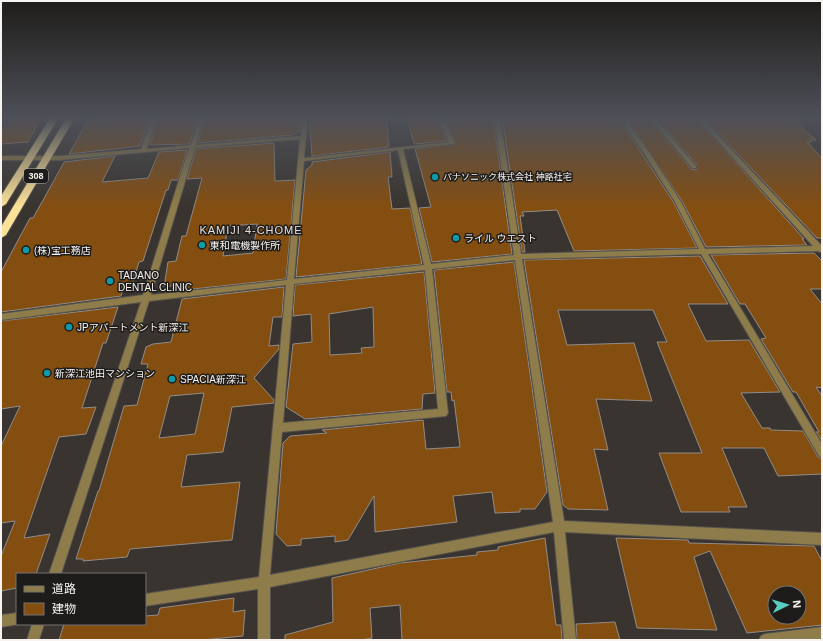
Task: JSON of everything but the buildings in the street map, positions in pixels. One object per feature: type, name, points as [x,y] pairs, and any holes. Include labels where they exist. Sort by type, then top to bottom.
[{"type":"highway","name":"308","points":[[1,204],[37,147]]},
{"type":"highway","name":"308","points":[[1,235],[53,147]]},
{"type":"street","points":[[143,152],[145,147]]},
{"type":"street","points":[[1,158],[46,159],[193,147],[146,298],[55,573]]},
{"type":"street","points":[[264,640],[264,582],[302,147]]},
{"type":"street","points":[[301,160],[411,147]]},
{"type":"street","points":[[501,147],[514,238],[519,257],[558,526],[570,640]]},
{"type":"street","points":[[642,147],[678,202],[703,251],[822,453]]},
{"type":"street","points":[[677,147],[694,167]]},
{"type":"street","points":[[726,147],[821,249]]},
{"type":"street","points":[[278,428],[443,413],[428,267],[400,148]]},
{"type":"street","points":[[1,317],[146,298],[519,257],[821,249]]},
{"type":"street","points":[[146,600],[264,582],[558,526],[822,539]]},
{"type":"street","points":[[1,621],[16,619]]},
{"type":"street","points":[[33,640],[38,625]]},
{"type":"street","points":[[765,640],[822,633]]},
{"type":"place","name":"パナソニック株式会社 神路社宅","points":[[435,177]]},
{"type":"place","name":"ライル ウエスト","points":[[456,238]]},
{"type":"place","name":"東和電機製作所","points":[[202,245]]},
{"type":"place","name":"(株)宝工務店","points":[[26,250]]},
{"type":"place","name":"TADANO DENTAL CLINIC","points":[[110,281]]},
{"type":"place","name":"JPアパートメント新深江","points":[[69,327]]},
{"type":"place","name":"新深江池田マンション","points":[[47,373]]},
{"type":"place","name":"SPACIA新深江","points":[[172,379]]},
{"type":"district","name":"KAMIJI 4-CHOME","points":[[251,230]]}]
